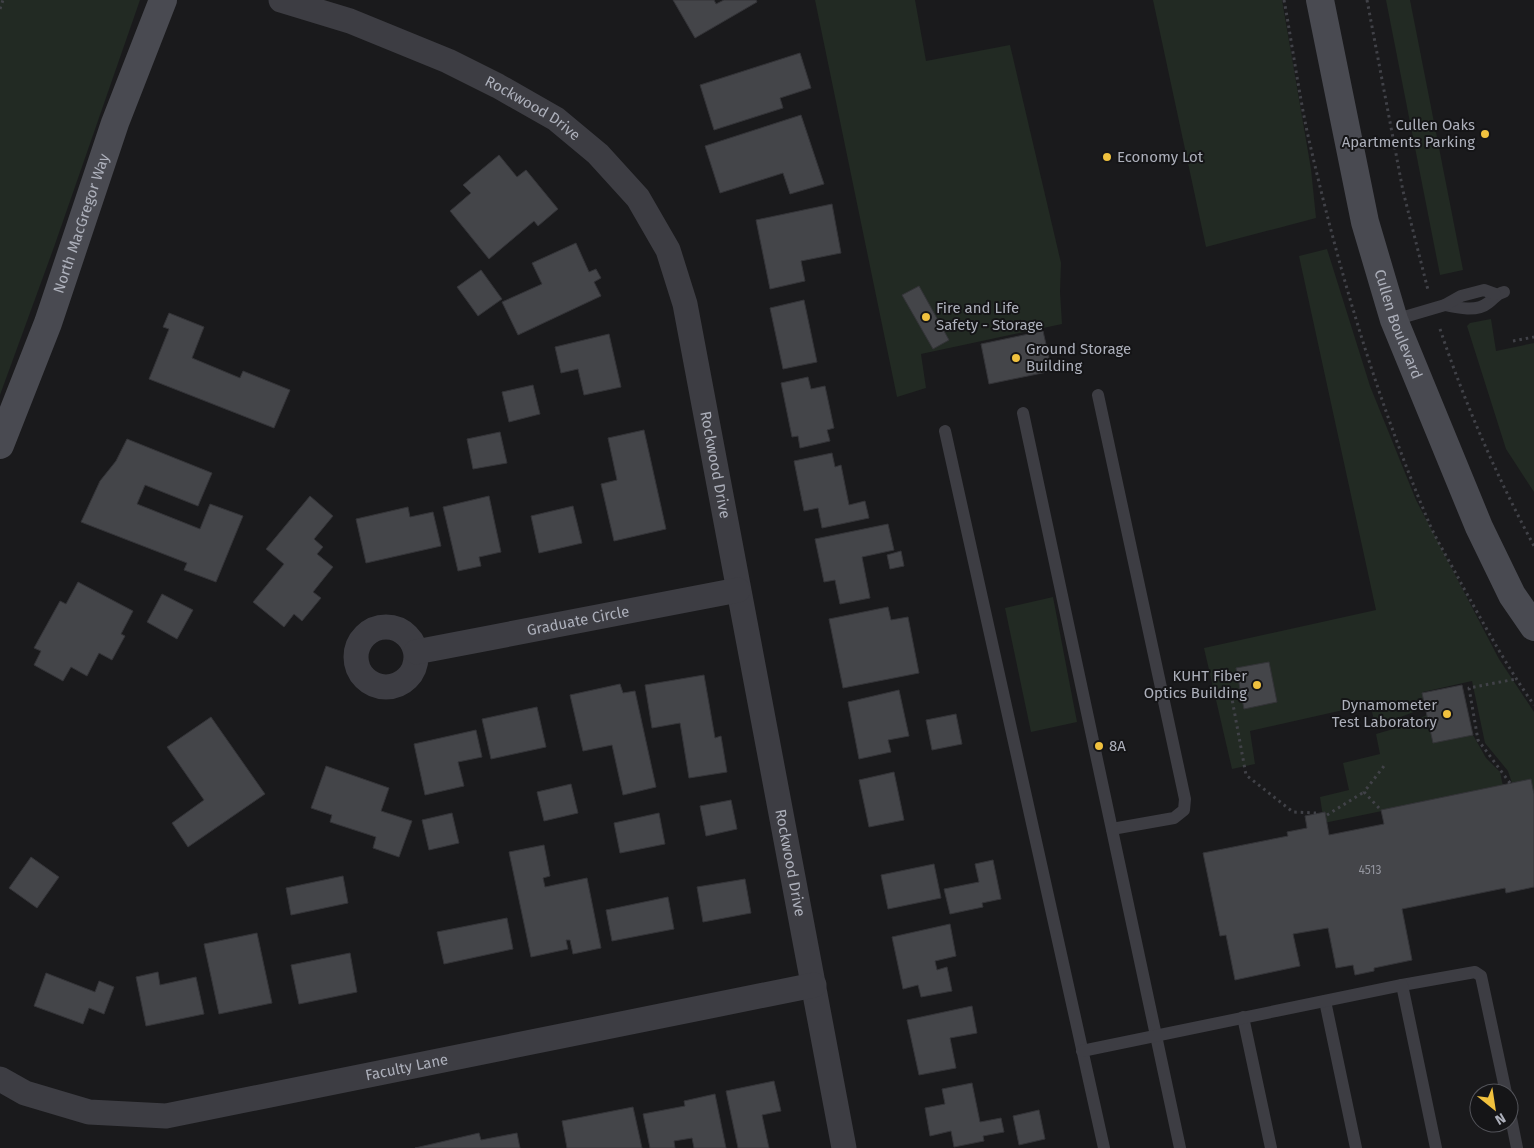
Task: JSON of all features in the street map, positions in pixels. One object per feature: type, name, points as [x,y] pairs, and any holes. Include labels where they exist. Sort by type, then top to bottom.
[{"type":"street","name":"North MacGregor Way","points":[[0,445],[48,323],[115,123],[163,0]]},
{"type":"street","name":"Rockwood Drive","points":[[281,0],[350,21],[448,61],[498,86],[556,119],[598,154],[638,198],[668,250],[685,304],[844,1148]]},
{"type":"street","name":"Cullen Boulevard","points":[[1320,0],[1365,222],[1394,320],[1478,527],[1512,594],[1534,627]]},
{"type":"street","name":"Graduate Circle","points":[[416,652],[738,590]]},
{"type":"street","name":"Faculty Lane","points":[[0,1079],[25,1093],[90,1112],[166,1116],[814,985]]},
{"type":"lane","points":[[1394,320],[1445,305],[1464,310],[1487,304],[1500,293]]},
{"type":"lane","points":[[1098,395],[1185,799],[1184,810],[1174,818],[1112,829]]},
{"type":"lane","points":[[1023,413],[1180,1148]]},
{"type":"lane","points":[[945,431],[1104,1148]]},
{"type":"lane","points":[[1082,1051],[1474,972],[1481,976],[1504,1083]]},
{"type":"lane","points":[[1402,985],[1436,1148]]},
{"type":"lane","points":[[1325,1001],[1356,1148]]},
{"type":"lane","points":[[1244,1018],[1272,1148]]},
{"type":"lane","points":[[1514,1133],[1517,1148]]},
{"type":"path","points":[[0,9],[3,0]]},
{"type":"path","points":[[1284,0],[1307,130],[1331,229],[1355,315],[1393,433],[1431,527],[1516,679],[1534,705]]},
{"type":"path","points":[[1367,0],[1403,191],[1425,279]]},
{"type":"path","points":[[1513,341],[1534,337]]},
{"type":"path","points":[[1444,339],[1472,413],[1506,493],[1534,546]]},
{"type":"path","points":[[1510,783],[1478,740],[1468,688],[1516,679]]},
{"type":"path","points":[[1230,688],[1246,775],[1293,812],[1316,813]]},
{"type":"path","points":[[1327,815],[1364,792],[1384,766]]},
{"type":"path","points":[[1364,792],[1379,808]]},
{"type":"shaded area","points":[[0,0],[140,0],[0,395]]},
{"type":"shaded area","points":[[815,0],[915,0],[926,61],[1010,45],[1061,263],[1062,324],[921,354],[926,388],[897,397]]},
{"type":"shaded area","points":[[1153,0],[1282,0],[1311,169],[1316,218],[1206,247]]},
{"type":"shaded area","points":[[1386,0],[1410,0],[1463,270],[1440,275]]},
{"type":"shaded area","points":[[1327,249],[1370,386],[1416,500],[1499,659],[1534,712],[1534,798],[1513,786],[1508,771],[1485,743],[1472,681],[1423,692],[1424,708],[1375,724],[1370,704],[1250,731],[1255,764],[1232,769],[1204,648],[1376,610],[1299,256]]},
{"type":"shaded area","points":[[1491,319],[1496,351],[1534,343],[1534,492],[1506,449],[1467,326],[1470,323]]},
{"type":"shaded area","points":[[1053,597],[1077,722],[1031,732],[1005,608]]},
{"type":"shaded area","points":[[1427,715],[1435,741],[1473,735],[1486,758],[1500,772],[1503,786],[1324,823],[1320,797],[1349,790],[1343,763],[1380,754],[1376,734],[1400,727]]},
{"type":"building","points":[[673,0],[714,0],[716,4],[724,0],[756,0],[757,2],[695,38]]},
{"type":"building","points":[[800,53],[811,88],[780,98],[783,108],[714,130],[700,85]]},
{"type":"building","points":[[801,115],[824,184],[790,194],[783,173],[720,193],[705,146]]},
{"type":"building","points":[[499,155],[517,177],[526,170],[558,209],[538,226],[534,221],[489,259],[450,211],[471,193],[463,185]]},
{"type":"building","points":[[832,204],[841,253],[801,261],[805,281],[770,289],[756,220]]},
{"type":"building","points":[[576,243],[589,272],[596,269],[601,278],[594,282],[601,296],[518,335],[502,302],[542,284],[532,263]]},
{"type":"building","points":[[481,270],[502,299],[478,316],[457,287]]},
{"type":"building","name":"Fire and Life Safety - Storage","points":[[919,286],[949,340],[933,349],[902,295]]},
{"type":"building","points":[[804,300],[817,362],[783,369],[770,308]]},
{"type":"building","points":[[169,313],[204,327],[192,358],[240,378],[243,371],[290,390],[274,428],[149,379],[169,329],[163,327]]},
{"type":"building","name":"Ground Storage Building","points":[[1043,331],[1052,371],[989,384],[981,344]]},
{"type":"building","points":[[609,334],[621,387],[584,395],[578,369],[561,373],[555,347]]},
{"type":"building","points":[[808,377],[811,389],[825,386],[834,428],[827,430],[830,441],[800,448],[798,436],[792,437],[781,383]]},
{"type":"building","points":[[533,385],[540,414],[509,422],[502,392]]},
{"type":"building","points":[[644,430],[666,529],[614,541],[601,484],[617,480],[608,438]]},
{"type":"building","points":[[500,432],[507,463],[473,469],[467,439]]},
{"type":"building","points":[[127,439],[212,473],[198,506],[145,485],[137,504],[200,529],[210,504],[243,516],[216,582],[184,570],[187,563],[81,522],[100,481],[116,461]]},
{"type":"building","points":[[832,453],[835,467],[841,465],[849,505],[865,501],[869,518],[822,528],[818,508],[804,511],[794,461]]},
{"type":"building","points":[[310,496],[333,516],[314,539],[323,547],[317,554],[333,567],[313,592],[321,598],[302,621],[294,614],[284,627],[253,602],[284,564],[266,549]]},
{"type":"building","points":[[489,496],[501,552],[479,557],[481,566],[458,571],[443,507]]},
{"type":"building","points":[[573,506],[582,543],[539,553],[531,516]]},
{"type":"building","points":[[408,507],[410,517],[433,512],[441,546],[366,563],[356,519]]},
{"type":"building","points":[[888,524],[894,550],[862,557],[870,598],[840,604],[835,580],[824,582],[815,539]]},
{"type":"building","points":[[901,551],[904,566],[890,569],[887,555]]},
{"type":"building","points":[[78,582],[133,611],[121,634],[125,636],[112,660],[99,653],[87,676],[71,667],[63,681],[34,665],[41,651],[34,648],[60,601],[66,604]]},
{"type":"building","points":[[162,594],[193,610],[177,639],[147,622]]},
{"type":"building","points":[[888,607],[891,620],[908,617],[919,673],[843,688],[829,619]]},
{"type":"building","name":"KUHT Fiber Optics Building","points":[[1269,662],[1277,702],[1244,709],[1236,668]]},
{"type":"building","points":[[704,675],[715,738],[721,736],[727,772],[689,778],[680,723],[652,728],[645,685]]},
{"type":"building","points":[[620,684],[623,693],[635,691],[656,787],[623,795],[612,745],[583,751],[570,695]]},
{"type":"building","name":"Dynamometer Test Laboratory","points":[[1462,685],[1473,735],[1433,743],[1422,693]]},
{"type":"building","points":[[899,690],[909,736],[888,740],[891,752],[859,759],[848,702]]},
{"type":"building","points":[[537,707],[546,747],[491,759],[482,719]]},
{"type":"building","points":[[956,714],[962,744],[932,750],[926,720]]},
{"type":"building","points":[[211,717],[265,794],[188,847],[172,823],[204,800],[167,747]]},
{"type":"building","points":[[476,730],[482,757],[458,762],[464,786],[425,795],[414,744]]},
{"type":"building","points":[[326,766],[389,788],[381,811],[412,821],[399,857],[373,848],[376,837],[330,822],[332,815],[311,808]]},
{"type":"building","points":[[894,772],[904,820],[869,827],[859,780]]},
{"type":"building","points":[[1531,779],[1534,794],[1534,887],[1506,893],[1505,888],[1402,909],[1412,960],[1374,968],[1374,971],[1355,975],[1353,965],[1336,968],[1328,928],[1293,934],[1300,966],[1235,980],[1226,935],[1220,936],[1203,853],[1288,836],[1287,832],[1307,828],[1305,816],[1325,812],[1329,835],[1384,824],[1381,810]]},
{"type":"building","points":[[571,784],[578,813],[544,821],[537,792]]},
{"type":"building","points":[[731,800],[737,829],[706,836],[700,806]]},
{"type":"building","points":[[452,813],[459,843],[429,850],[422,820]]},
{"type":"building","points":[[659,813],[665,844],[620,853],[614,823]]},
{"type":"building","points":[[544,845],[550,876],[543,878],[545,887],[587,878],[601,948],[573,954],[570,940],[566,940],[568,949],[531,957],[509,852]]},
{"type":"building","points":[[31,857],[59,877],[37,908],[9,888]]},
{"type":"building","points":[[993,860],[1001,899],[982,903],[983,907],[950,914],[944,889],[979,882],[975,864]]},
{"type":"building","points":[[934,864],[941,898],[888,909],[881,875]]},
{"type":"building","points":[[343,876],[348,903],[291,915],[286,888]]},
{"type":"building","points":[[745,879],[751,913],[703,922],[697,887]]},
{"type":"building","points":[[668,897],[674,929],[612,941],[606,910]]},
{"type":"building","points":[[507,918],[513,949],[444,964],[437,932]]},
{"type":"building","points":[[950,924],[956,956],[935,961],[937,970],[947,967],[952,991],[921,997],[918,985],[903,989],[892,937]]},
{"type":"building","points":[[257,933],[272,1003],[219,1014],[204,944]]},
{"type":"building","points":[[350,953],[357,992],[299,1004],[291,965]]},
{"type":"building","points":[[158,972],[160,985],[196,977],[204,1014],[146,1026],[136,977]]},
{"type":"building","points":[[46,973],[95,992],[99,981],[114,987],[104,1014],[89,1008],[83,1024],[34,1006]]},
{"type":"building","points":[[972,1006],[977,1033],[950,1038],[956,1068],[919,1075],[907,1020]]},
{"type":"building","points":[[774,1081],[781,1111],[762,1115],[769,1148],[738,1148],[726,1091]]},
{"type":"building","points":[[972,1083],[980,1122],[1001,1118],[1004,1132],[983,1136],[984,1141],[954,1147],[951,1131],[930,1136],[925,1108],[945,1104],[942,1089]]},
{"type":"building","points":[[715,1094],[726,1148],[694,1148],[692,1138],[674,1141],[675,1148],[650,1148],[643,1114],[685,1106],[684,1101]]},
{"type":"building","points":[[633,1107],[642,1148],[567,1148],[562,1121]]},
{"type":"building","points":[[1039,1110],[1045,1139],[1019,1145],[1013,1116]]},
{"type":"building","points":[[479,1133],[481,1140],[517,1133],[520,1148],[415,1148]]},
{"type":"place","name":"Cullen Oaks Apartments Parking","points":[[1485,134]]},
{"type":"place","name":"Economy Lot","points":[[1107,157]]},
{"type":"place","name":"Fire and Life Safety - Storage","points":[[926,317]]},
{"type":"place","name":"Ground Storage Building","points":[[1016,358]]},
{"type":"place","name":"KUHT Fiber Optics Building","points":[[1257,685]]},
{"type":"place","name":"Dynamometer Test Laboratory","points":[[1447,714]]},
{"type":"place","name":"8A","points":[[1099,746]]}]
